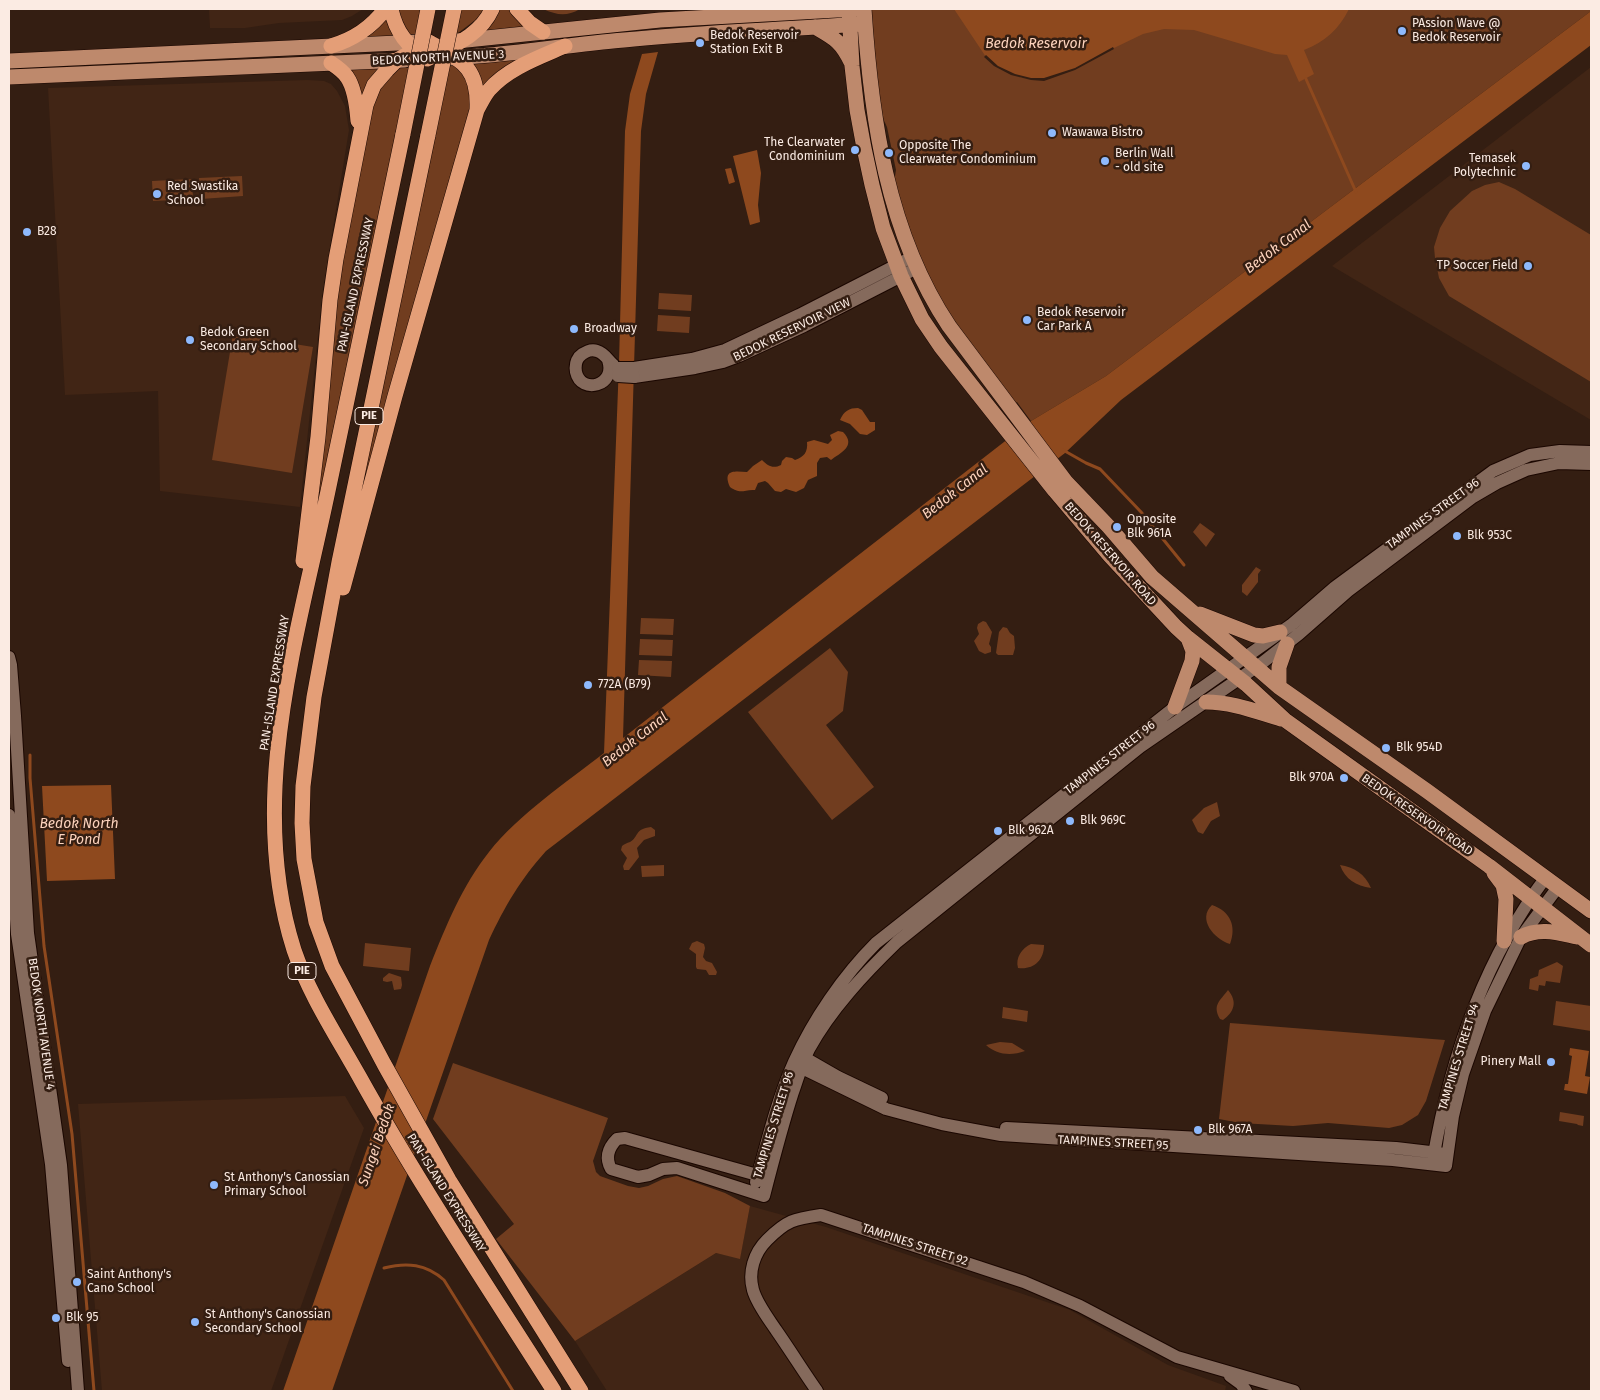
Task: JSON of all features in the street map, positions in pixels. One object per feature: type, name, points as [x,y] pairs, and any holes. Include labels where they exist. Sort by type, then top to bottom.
[{"type":"highway","points":[[331,46],[346,41],[361,32],[373,23],[384,9]]},
{"type":"highway","points":[[391,9],[396,26],[410,47],[427,59]]},
{"type":"highway","name":"PAN-ISLAND EXPRESSWAY","points":[[428,9],[307,582],[285,697],[278,748],[275,804],[277,865],[288,926],[302,972],[314,995],[368,1093],[426,1191],[554,1391]]},
{"type":"highway","name":"PAN-ISLAND EXPRESSWAY","points":[[454,9],[339,562],[314,697],[306,754],[302,804],[304,859],[316,922],[332,966],[448,1180],[581,1391]]},
{"type":"highway","points":[[450,54],[463,40],[483,24],[492,9]]},
{"type":"highway","points":[[517,9],[530,23],[543,32]]},
{"type":"highway","points":[[428,42],[450,54],[467,67],[476,89],[477,110]]},
{"type":"highway","points":[[314,697],[395,396],[477,110],[491,88],[505,76],[532,60],[566,46]]},
{"type":"highway","points":[[307,582],[303,562],[318,437],[330,300],[359,135],[372,88],[379,78],[410,47]]},
{"type":"highway","points":[[331,63],[344,72],[350,81],[356,106],[359,135]]},
{"type":"main road","name":"BEDOK RESERVOIR ROAD","points":[[849,9],[852,66],[857,110],[883,228],[899,270],[922,319],[941,347],[998,418],[1060,487],[1123,570],[1188,638],[1233,674],[1285,720],[1490,866],[1585,941]]},
{"type":"main road","name":"BEDOK NORTH AVENUE 3","points":[[9,61],[331,46],[410,47],[428,42],[660,20],[808,10],[854,9]]},
{"type":"main road","name":"BEDOK NORTH AVENUE 3","points":[[9,76],[427,59],[450,54],[492,56],[664,36],[850,24],[865,16]]},
{"type":"main road","name":"BEDOK RESERVOIR ROAD","points":[[865,16],[870,77],[881,148],[899,222],[914,262],[934,304],[1011,408],[1060,487],[1109,527],[1152,577],[1279,687],[1591,911]]},
{"type":"main road","points":[[815,27],[837,40],[845,50],[852,66]]},
{"type":"main road","points":[[1191,611],[1254,635],[1284,638],[1279,667],[1279,687]]},
{"type":"main road","points":[[1175,707],[1192,661],[1193,651],[1188,638]]},
{"type":"main road","points":[[1206,702],[1217,702],[1285,720]]},
{"type":"main road","points":[[1490,866],[1503,885],[1506,898],[1504,941]]},
{"type":"main road","points":[[1521,937],[1530,932],[1543,931],[1585,941]]},
{"type":"street","name":"BEDOK RESERVOIR VIEW","points":[[615,368],[604,382],[593,385],[584,383],[576,374],[576,364],[580,356],[589,351],[600,352],[615,368],[634,372],[725,350],[914,262]]},
{"type":"street","points":[[604,382],[610,371],[615,368]]},
{"type":"street","name":"TAMPINES STREET 96","points":[[1284,638],[1291,625],[1335,587],[1493,471],[1530,455],[1560,451],[1591,452]]},
{"type":"street","name":"TAMPINES STREET 96","points":[[763,1176],[625,1138],[617,1139],[611,1144],[608,1153],[608,1162],[611,1168],[638,1177],[649,1175],[663,1168],[677,1168],[758,1194],[786,1113],[799,1061],[814,1023],[857,963],[876,944],[1175,707],[1250,663],[1473,497],[1497,483],[1526,470],[1559,463],[1591,464]]},
{"type":"street","name":"BEDOK NORTH AVENUE 4","points":[[9,656],[15,716],[18,930],[61,1160],[78,1391]]},
{"type":"street","name":"TAMPINES STREET 96","points":[[799,1061],[848,993],[897,942],[1140,747],[1206,702],[1233,674]]},
{"type":"street","name":"BEDOK NORTH AVENUE 4","points":[[9,815],[18,930],[51,1164],[70,1391]]},
{"type":"street","name":"TAMPINES STREET 94","points":[[1446,1160],[1453,1116],[1463,1074],[1485,1011],[1537,902],[1546,877]]},
{"type":"street","name":"TAMPINES STREET 94","points":[[1433,1159],[1451,1076],[1469,1020],[1504,941],[1537,902],[1558,887]]},
{"type":"street","name":"TAMPINES STREET 95","points":[[799,1061],[886,1109],[942,1124],[1000,1135],[1393,1160],[1446,1160]]},
{"type":"street","name":"TAMPINES STREET 92","points":[[817,1391],[762,1309],[753,1290],[751,1277],[756,1255],[762,1244],[781,1226],[799,1218],[821,1215],[1024,1282],[1080,1306],[1177,1357],[1294,1391]]},
{"type":"street","name":"TAMPINES STREET 92","points":[[1224,1372],[1241,1384],[1246,1391]]},
{"type":"shaded area","points":[[209,9],[363,9],[342,20],[279,23],[245,28],[210,28]]},
{"type":"shaded area","points":[[384,9],[428,9],[423,34],[401,34],[345,42]]},
{"type":"shaded area","points":[[455,9],[517,9],[543,32],[463,40],[483,24],[474,21],[458,33],[449,33]]},
{"type":"shaded area","points":[[543,9],[580,9],[562,14]]},
{"type":"shaded area","points":[[868,9],[1591,9],[1591,11],[1106,376],[1031,421],[1017,402],[1012,406],[936,300],[893,189],[896,170],[887,127],[876,103]]},
{"type":"shaded area","points":[[563,47],[487,92],[314,695],[443,66],[454,66],[463,74],[457,58]]},
{"type":"shaded area","points":[[331,63],[416,68],[307,580],[357,111]]},
{"type":"shaded area","name":"Temasek Polytechnic","points":[[1591,67],[1591,420],[1332,266]]},
{"type":"shaded area","name":"Bedok Green Secondary School","points":[[324,81],[331,84],[337,91],[345,106],[349,130],[323,289],[300,507],[160,491],[158,391],[65,395],[48,88]]},
{"type":"shaded area","points":[[242,176],[243,196],[201,199],[199,178]]},
{"type":"shaded area","points":[[192,179],[193,199],[153,201],[152,181]]},
{"type":"shaded area","name":"TP Soccer Field","points":[[1499,182],[1515,189],[1591,235],[1591,382],[1449,296],[1439,278],[1434,247],[1440,228],[1450,211],[1472,191],[1485,185]]},
{"type":"shaded area","points":[[659,293],[692,295],[691,311],[658,309]]},
{"type":"shaded area","points":[[658,315],[690,317],[689,333],[657,331]]},
{"type":"shaded area","points":[[233,334],[313,347],[292,473],[212,460]]},
{"type":"shaded area","points":[[1200,523],[1215,534],[1206,547],[1193,532]]},
{"type":"shaded area","points":[[1256,567],[1261,570],[1258,574],[1258,582],[1247,596],[1242,592],[1242,585]]},
{"type":"shaded area","points":[[641,618],[674,619],[673,635],[640,634]]},
{"type":"shaded area","points":[[983,621],[986,622],[992,632],[989,644],[991,652],[985,654],[979,651],[974,641],[979,634],[978,624]]},
{"type":"shaded area","points":[[1003,627],[1007,628],[1014,636],[1015,648],[1013,655],[998,655],[996,653],[999,632]]},
{"type":"shaded area","points":[[640,639],[673,640],[672,656],[639,655]]},
{"type":"shaded area","points":[[830,648],[848,672],[843,711],[826,725],[874,787],[832,820],[748,712]]},
{"type":"shaded area","points":[[639,660],[672,661],[671,677],[638,675]]},
{"type":"shaded area","points":[[1217,802],[1220,816],[1211,821],[1203,834],[1198,832],[1192,820],[1204,808]]},
{"type":"shaded area","points":[[651,827],[655,830],[655,836],[644,840],[637,848],[639,857],[629,870],[624,870],[623,866],[627,858],[621,850],[622,846],[633,840],[642,829]]},
{"type":"shaded area","points":[[664,865],[664,876],[642,877],[641,866]]},
{"type":"shaded area","points":[[1340,865],[1350,867],[1358,872],[1366,879],[1371,888],[1361,886],[1352,881]]},
{"type":"shaded area","points":[[1212,905],[1223,911],[1230,920],[1233,931],[1230,944],[1218,938],[1209,928],[1206,916]]},
{"type":"shaded area","points":[[697,941],[704,944],[703,957],[706,961],[712,963],[717,972],[716,975],[709,975],[706,970],[697,969],[696,954],[689,949],[692,943]]},
{"type":"shaded area","points":[[365,943],[411,948],[409,971],[363,966]]},
{"type":"shaded area","points":[[1031,944],[1044,945],[1040,960],[1028,968],[1018,968],[1017,964],[1020,954]]},
{"type":"shaded area","points":[[1557,962],[1563,966],[1560,983],[1546,981],[1545,986],[1539,985],[1538,991],[1529,989],[1530,979],[1538,976],[1539,970]]},
{"type":"shaded area","points":[[389,973],[401,977],[401,989],[394,990],[392,981],[383,981],[383,978]]},
{"type":"shaded area","points":[[1228,990],[1234,1003],[1230,1014],[1223,1020],[1220,1019],[1217,1007]]},
{"type":"shaded area","points":[[1556,1001],[1591,1006],[1591,1031],[1553,1025]]},
{"type":"shaded area","points":[[1003,1007],[1028,1011],[1027,1022],[1002,1018]]},
{"type":"shaded area","points":[[1230,1023],[1445,1040],[1426,1101],[1418,1115],[1402,1125],[1389,1128],[1328,1123],[1293,1126],[1240,1123],[1219,1119]]},
{"type":"shaded area","points":[[1000,1042],[1012,1043],[1025,1051],[1015,1054],[1004,1054],[986,1045]]},
{"type":"shaded area","points":[[453,1063],[608,1118],[593,1161],[596,1172],[600,1176],[639,1188],[677,1176],[725,1193],[750,1206],[740,1259],[716,1253],[575,1341],[496,1239],[514,1224],[433,1119]]},
{"type":"shaded area","points":[[345,1096],[364,1128],[271,1391],[102,1391],[78,1104]]},
{"type":"shaded area","points":[[1560,1112],[1584,1116],[1583,1126],[1559,1121]]},
{"type":"shaded area","points":[[750,1206],[826,1227],[1070,1310],[1168,1365],[1226,1386],[1225,1391],[607,1391],[575,1341],[716,1253],[740,1258]]},
{"type":"water","name":"Bedok Reservoir","points":[[954,9],[1349,9],[1341,23],[1331,34],[1304,50],[1314,74],[1299,82],[1287,55],[1275,54],[1194,30],[1164,29],[1143,34],[1075,69],[1044,80],[1022,78],[1001,69],[988,60]]},
{"type":"water","points":[[1591,11],[1591,45],[1121,400],[1065,453],[546,851],[528,872],[501,916],[489,940],[332,1391],[283,1391],[430,966],[455,907],[479,865],[501,838],[528,812],[604,753],[619,363],[625,131],[630,94],[642,54],[658,52],[646,94],[641,131],[623,738],[1031,421],[1106,376]]},
{"type":"water","points":[[757,150],[761,173],[758,205],[760,222],[750,225],[733,156]]},
{"type":"water","points":[[731,168],[735,182],[729,184],[725,169]]},
{"type":"water","points":[[858,408],[862,410],[870,422],[875,422],[875,430],[867,435],[860,434],[850,424],[840,420],[847,411]]},
{"type":"water","points":[[838,431],[843,432],[847,437],[848,445],[846,449],[831,460],[827,457],[820,458],[817,463],[817,476],[808,480],[804,488],[796,492],[786,489],[781,492],[775,491],[765,481],[758,483],[755,490],[740,491],[730,487],[728,477],[731,472],[747,472],[762,460],[773,467],[781,465],[786,457],[795,460],[805,454],[807,442],[814,440],[828,444],[832,440],[830,435]]},
{"type":"water","name":"Bedok North E Pond","points":[[111,785],[115,879],[47,881],[42,786]]},
{"type":"water","points":[[1570,1048],[1589,1051],[1585,1076],[1590,1077],[1587,1094],[1564,1090],[1565,1084],[1568,1084],[1572,1056],[1569,1055]]},
{"type":"pier","points":[[1113,47],[1114,49],[1075,70],[1044,81],[1011,75],[994,66],[984,57],[986,55],[998,66],[1015,74],[1031,78],[1044,78],[1075,68]]},
{"type":"waterway","points":[[1306,79],[1356,192]]},
{"type":"waterway","points":[[1063,450],[1100,469],[1141,512],[1184,565]]},
{"type":"waterway","points":[[30,755],[30,778],[44,946],[72,1134],[94,1391]]},
{"type":"waterway","points":[[384,1268],[401,1265],[416,1266],[430,1271],[444,1280],[513,1391]]},
{"type":"place","name":"PAssion Wave @ Bedok Reservoir","points":[[1402,31]]},
{"type":"place","name":"Bedok Reservoir Station Exit B","points":[[700,43]]},
{"type":"place","name":"Wawawa Bistro","points":[[1052,133]]},
{"type":"place","name":"The Clearwater Condominium","points":[[855,150]]},
{"type":"place","name":"Opposite The Clearwater Condominium","points":[[889,153]]},
{"type":"place","name":"Berlin Wall - old site","points":[[1105,161]]},
{"type":"place","name":"Temasek Polytechnic","points":[[1526,166]]},
{"type":"place","name":"Red Swastika School","points":[[157,194]]},
{"type":"place","name":"B28","points":[[27,232]]},
{"type":"place","name":"TP Soccer Field","points":[[1528,266]]},
{"type":"place","name":"Bedok Reservoir Car Park A","points":[[1027,320]]},
{"type":"place","name":"Broadway","points":[[574,329]]},
{"type":"place","name":"Bedok Green Secondary School","points":[[190,340]]},
{"type":"place","name":"Opposite Blk 961A","points":[[1117,527]]},
{"type":"place","name":"Blk 953C","points":[[1457,536]]},
{"type":"place","name":"772A (B79)","points":[[588,685]]},
{"type":"place","name":"Blk 954D","points":[[1386,748]]},
{"type":"place","name":"Blk 970A","points":[[1344,778]]},
{"type":"place","name":"Blk 969C","points":[[1070,821]]},
{"type":"place","name":"Blk 962A","points":[[998,831]]},
{"type":"place","name":"Pinery Mall","points":[[1551,1062]]},
{"type":"place","name":"Blk 967A","points":[[1198,1130]]},
{"type":"place","name":"St Anthony's Canossian Primary School","points":[[214,1185]]},
{"type":"place","name":"Saint Anthony's Cano School","points":[[77,1282]]},
{"type":"place","name":"Blk 95","points":[[56,1318]]},
{"type":"place","name":"St Anthony's Canossian Secondary School","points":[[195,1322]]},
{"type":"water label","name":"Bedok Canal","points":[[1278,247]]},
{"type":"water label","name":"Bedok Canal","points":[[955,492]]},
{"type":"water label","name":"Bedok Canal","points":[[635,740]]},
{"type":"water label","name":"Sungei Bedok","points":[[377,1145]]}]
